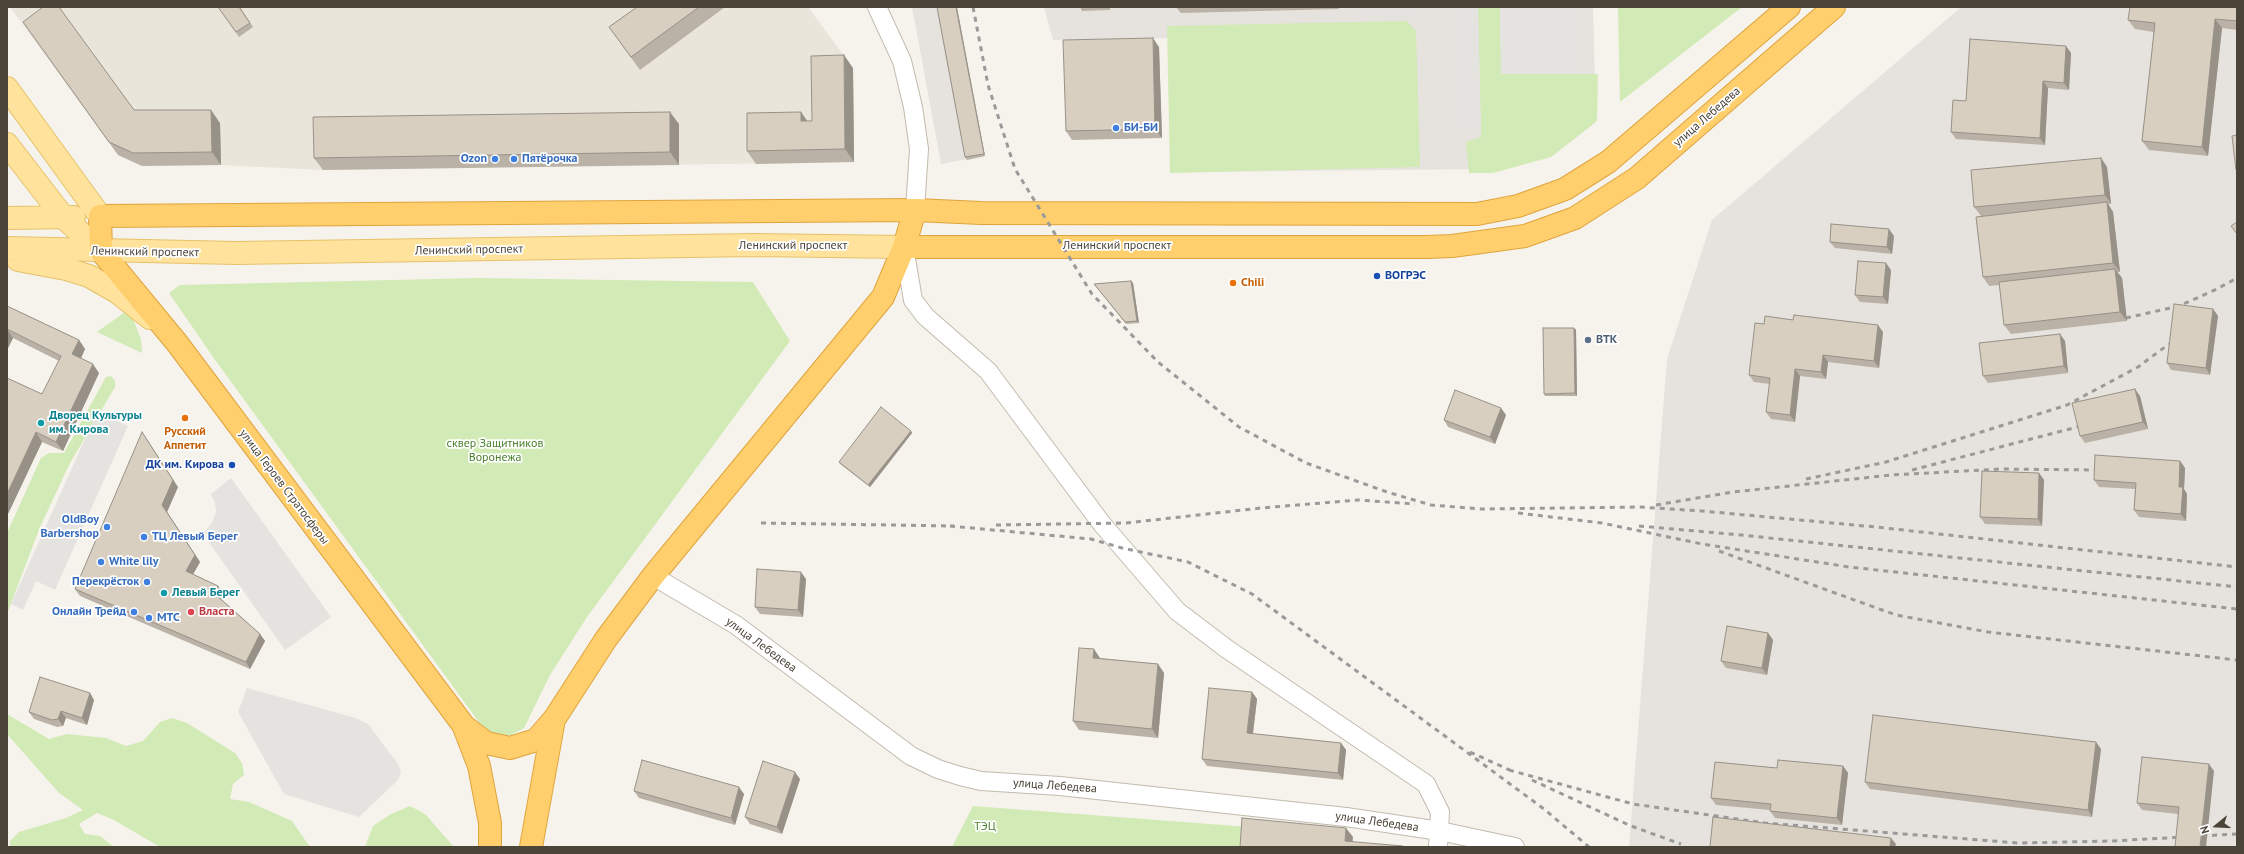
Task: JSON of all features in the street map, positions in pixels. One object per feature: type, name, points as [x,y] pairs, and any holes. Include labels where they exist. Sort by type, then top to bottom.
[{"type":"highway","points":[[101,251],[100,216],[915,210],[981,213],[1477,214],[1518,206],[1565,189],[1608,162],[1789,7]]},
{"type":"highway","name":"улица Лебедева","points":[[1575,218],[1637,178],[1834,7]]},
{"type":"highway","points":[[464,726],[486,743],[510,748],[536,740],[555,718],[606,640],[653,576],[883,297],[904,247],[915,210]]},
{"type":"highway","name":"Ленинский проспект","points":[[904,247],[1440,246],[1525,236],[1575,218]]},
{"type":"highway","name":"улица Героев Стратосферы","points":[[101,251],[168,332],[464,726]]},
{"type":"highway","points":[[531,847],[555,718]]},
{"type":"highway","points":[[464,726],[479,766],[490,823],[490,847]]},
{"type":"main road","points":[[7,88],[100,216]]},
{"type":"main road","name":"улица Героев Стратосферы","points":[[7,144],[64,218],[101,251]]},
{"type":"main road","points":[[7,218],[64,218],[100,216]]},
{"type":"main road","name":"Ленинский проспект","points":[[7,248],[236,253],[754,245],[904,247]]},
{"type":"main road","points":[[7,258],[66,268],[89,276],[117,292],[168,332]]},
{"type":"street","points":[[876,7],[902,61],[913,107],[919,149],[915,210]]},
{"type":"street","points":[[904,247],[913,300],[917,306],[926,316],[988,371],[1102,524],[1177,611],[1227,649],[1426,784],[1440,812],[1439,839]]},
{"type":"street","name":"улица Лебедева","points":[[653,576],[736,625],[911,756],[938,769],[981,781],[1060,786],[1168,796],[1346,817],[1439,839],[1515,847]]},
{"type":"shaded area","points":[[10,7],[808,7],[853,68],[854,162],[323,170],[221,165],[142,166],[118,155]]},
{"type":"shaded area","points":[[912,7],[957,7],[985,156],[941,164]]},
{"type":"shaded area","points":[[1044,7],[1593,7],[1596,122],[1551,157],[1491,169],[1181,172],[1178,38],[1053,40]]},
{"type":"shaded area","points":[[1358,7],[1420,7],[1420,16],[1358,17]]},
{"type":"shaded area","points":[[1450,7],[1478,7],[1481,132],[1458,131]]},
{"type":"shaded area","points":[[1500,7],[1577,7],[1578,74],[1501,74]]},
{"type":"shaded area","points":[[1961,7],[2237,7],[2237,847],[1629,847],[1667,359],[1712,220]]},
{"type":"shaded area","points":[[97,412],[128,426],[55,590],[36,581],[23,610],[11,604]]},
{"type":"shaded area","points":[[231,478],[331,617],[285,650],[203,534],[212,523],[216,512],[215,503],[211,494]]},
{"type":"shaded area","points":[[247,688],[356,718],[368,724],[398,764],[401,773],[398,780],[359,817],[284,794],[238,712]]},
{"type":"green space","points":[[1478,7],[1500,7],[1501,74],[1598,74],[1597,121],[1551,157],[1493,173],[1469,173],[1466,142],[1481,137]]},
{"type":"green space","points":[[1618,7],[1742,7],[1620,102]]},
{"type":"green space","points":[[1407,21],[1416,31],[1420,167],[1170,173],[1167,26]]},
{"type":"green space","name":"сквер Защитников Воронежа","points":[[477,278],[753,282],[790,341],[587,617],[550,675],[524,728],[511,735],[497,736],[484,729],[213,357],[169,293],[180,285]]},
{"type":"green space","points":[[125,312],[133,319],[141,339],[142,353],[97,332]]},
{"type":"green space","points":[[111,376],[115,381],[115,387],[70,463],[40,527],[7,614],[7,533],[41,458],[49,453],[64,453],[106,377]]},
{"type":"green space","points":[[7,714],[49,739],[67,734],[106,738],[126,746],[143,741],[160,722],[172,718],[187,723],[235,753],[242,763],[244,775],[233,784],[230,799],[249,802],[292,821],[310,847],[160,847],[114,820],[97,813],[79,824],[85,834],[100,836],[114,847],[10,847],[10,841],[19,832],[66,818],[83,810],[59,793],[7,734]]},
{"type":"green space","points":[[410,806],[425,814],[454,847],[365,847],[373,826],[391,814]]},
{"type":"green space","name":"ТЭЦ","points":[[973,806],[1249,827],[1247,847],[952,847]]},
{"type":"building","points":[[43,7],[59,7],[134,110],[211,110],[212,152],[133,153],[109,142],[23,22]]},
{"type":"building","points":[[218,7],[239,7],[250,23],[236,32]]},
{"type":"building","points":[[637,7],[699,7],[631,57],[609,27]]},
{"type":"building","points":[[937,7],[956,7],[984,154],[965,157]]},
{"type":"building","points":[[2130,7],[2237,7],[2237,21],[2215,19],[2202,147],[2142,141],[2155,23],[2128,20]]},
{"type":"building","points":[[1153,38],[1155,129],[1066,131],[1063,40]]},
{"type":"building","points":[[1970,39],[2066,46],[2064,83],[2043,81],[2040,138],[1951,132],[1953,100],[1966,101]]},
{"type":"building","points":[[844,55],[845,149],[747,151],[747,113],[801,112],[801,121],[812,121],[811,56]]},
{"type":"building","points":[[670,112],[670,152],[314,158],[313,117]]},
{"type":"building","points":[[2237,135],[2237,170],[2236,170],[2232,136]]},
{"type":"building","points":[[2101,158],[2105,195],[1974,207],[1971,170]]},
{"type":"building","points":[[2107,202],[2113,263],[1983,277],[1976,217]]},
{"type":"building","points":[[2237,222],[2237,234],[2231,226]]},
{"type":"building","points":[[1831,224],[1889,229],[1887,247],[1830,242]]},
{"type":"building","points":[[1858,261],[1886,263],[1883,297],[1855,295]]},
{"type":"building","points":[[2115,269],[2120,312],[2004,325],[1999,282]]},
{"type":"building","points":[[1131,281],[1137,321],[1125,322],[1094,284]]},
{"type":"building","points":[[2174,304],[2213,309],[2206,368],[2167,363]]},
{"type":"building","name":"Дворец Культуры им. Кирова","points":[[7,306],[79,340],[72,354],[93,364],[56,442],[36,432],[7,494],[7,378],[42,394],[61,356],[7,329]]},
{"type":"building","points":[[1794,315],[1878,325],[1874,361],[1823,355],[1821,372],[1795,369],[1790,415],[1766,412],[1770,378],[1749,375],[1755,323],[1764,324],[1765,316],[1793,320]]},
{"type":"building","points":[[1543,328],[1574,328],[1575,393],[1544,394]]},
{"type":"building","points":[[2060,334],[2064,366],[1983,376],[1979,343]]},
{"type":"building","points":[[2135,389],[2143,422],[2080,436],[2072,403]]},
{"type":"building","points":[[1455,390],[1501,408],[1490,437],[1444,420]]},
{"type":"building","points":[[881,407],[911,431],[868,485],[839,462]]},
{"type":"building","name":"ТЦ Левый Берег","points":[[142,432],[173,480],[162,505],[195,555],[186,571],[218,586],[215,594],[260,634],[246,662],[75,589]]},
{"type":"building","points":[[2095,455],[2180,461],[2179,487],[2183,487],[2181,514],[2134,510],[2136,483],[2094,480]]},
{"type":"building","points":[[1982,471],[2039,473],[2038,519],[1980,517]]},
{"type":"building","points":[[757,569],[801,572],[798,610],[755,607]]},
{"type":"building","points":[[1727,626],[1768,633],[1762,668],[1721,661]]},
{"type":"building","points":[[1079,648],[1094,649],[1093,658],[1158,664],[1152,729],[1073,721]]},
{"type":"building","points":[[40,677],[90,693],[82,718],[61,711],[58,719],[52,720],[29,712]]},
{"type":"building","points":[[1209,688],[1252,692],[1247,733],[1341,743],[1338,773],[1202,759]]},
{"type":"building","points":[[1873,715],[2096,742],[2088,810],[1865,782]]},
{"type":"building","points":[[2142,757],[2209,764],[2200,847],[2175,847],[2179,807],[2137,803]]},
{"type":"building","points":[[642,760],[739,787],[731,818],[634,791]]},
{"type":"building","points":[[1778,760],[1843,766],[1837,818],[1770,811],[1771,804],[1711,798],[1715,762],[1777,768]]},
{"type":"building","points":[[763,761],[795,772],[777,827],[745,817]]},
{"type":"building","points":[[1713,817],[1891,838],[1890,847],[1710,847]]},
{"type":"building","points":[[1242,818],[1346,828],[1345,841],[1403,847],[1240,847]]},
{"type":"railway","points":[[973,7],[988,85],[1015,169],[1092,294],[1158,362],[1239,427],[1306,463],[1387,492],[1431,505],[1482,509],[1640,507],[1702,511],[1876,527],[2237,567]]},
{"type":"railway","points":[[2126,318],[2179,306],[2217,289],[2237,278]]},
{"type":"railway","points":[[1806,479],[1886,462],[2067,405],[2138,367],[2169,344]]},
{"type":"railway","points":[[1912,470],[2081,426]]},
{"type":"railway","points":[[1656,505],[1733,492],[1891,475],[2001,469],[2097,470]]},
{"type":"railway","points":[[996,525],[1126,523],[1261,508],[1358,500],[1415,504]]},
{"type":"railway","points":[[1518,513],[1602,523],[1702,544],[1849,567],[2237,609]]},
{"type":"railway","points":[[761,523],[954,526]]},
{"type":"railway","points":[[950,526],[1091,539],[1122,548],[1188,562],[1252,594],[1544,809],[1589,847]]},
{"type":"railway","points":[[1639,526],[1741,535],[2237,587]]},
{"type":"railway","points":[[1719,551],[1896,615],[1988,632],[2237,660]]},
{"type":"railway","points":[[1470,752],[1514,772]]},
{"type":"railway","points":[[1509,770],[1633,804],[1765,823],[2018,843],[2112,841],[2237,834]]},
{"type":"railway","points":[[1532,780],[1631,826],[1681,844]]},
{"type":"place","name":"БИ-БИ","points":[[1116,128]]},
{"type":"place","name":"Ozon","points":[[495,159]]},
{"type":"place","name":"Пятёрочка","points":[[514,159]]},
{"type":"place","name":"ВОГРЭС","points":[[1377,276]]},
{"type":"place","name":"Chili","points":[[1233,283]]},
{"type":"place","name":"ВТК","points":[[1588,340]]},
{"type":"place","name":"Русский Аппетит","points":[[185,418]]},
{"type":"place","name":"Дворец Культуры им. Кирова","points":[[41,423]]},
{"type":"place","name":"ДК им. Кирова","points":[[232,465]]},
{"type":"place","name":"OldBoy Barbershop","points":[[107,527]]},
{"type":"place","name":"ТЦ Левый Берег","points":[[144,537]]},
{"type":"place","name":"White lily","points":[[101,562]]},
{"type":"place","name":"Перекрёсток","points":[[147,582]]},
{"type":"place","name":"Левый Берег","points":[[164,593]]},
{"type":"place","name":"Онлайн Трейд","points":[[134,612]]},
{"type":"place","name":"Власта","points":[[191,612]]},
{"type":"place","name":"МТС","points":[[149,618]]}]
